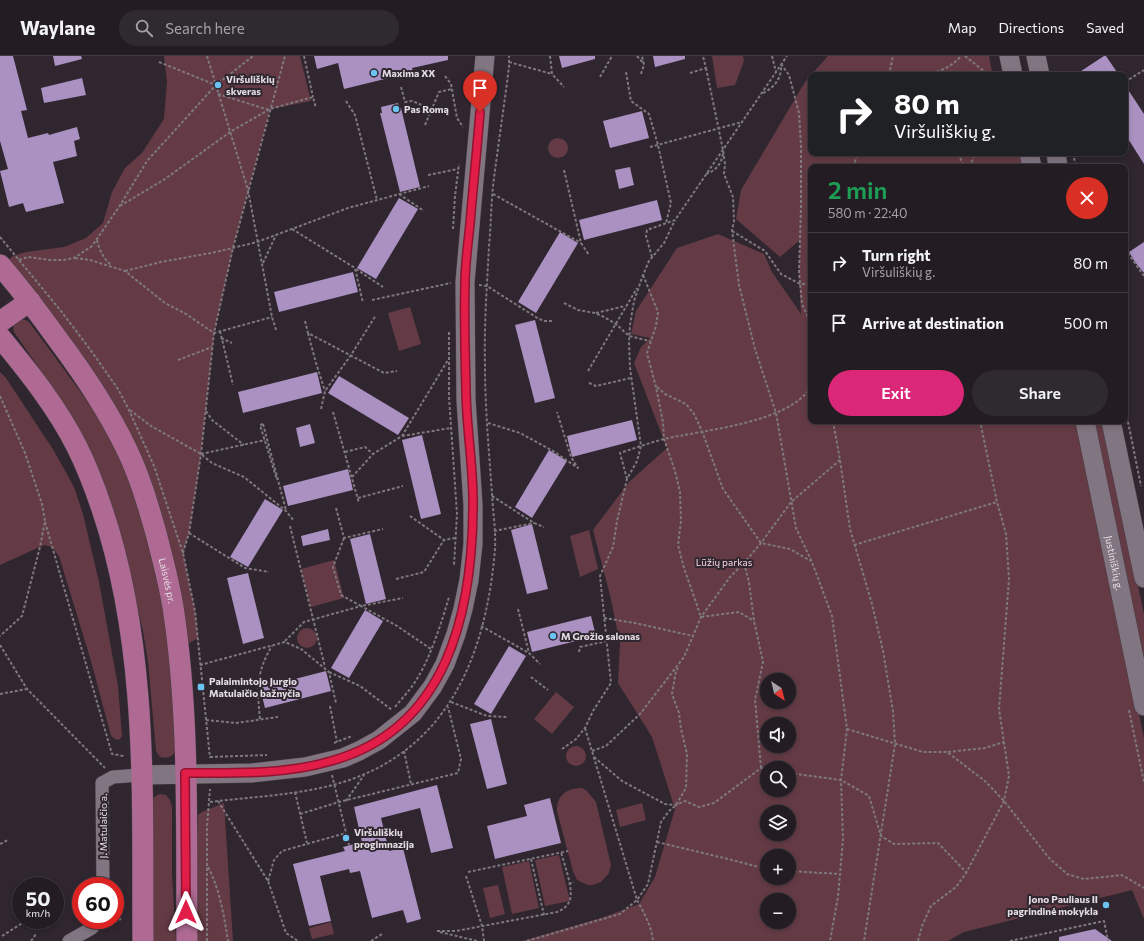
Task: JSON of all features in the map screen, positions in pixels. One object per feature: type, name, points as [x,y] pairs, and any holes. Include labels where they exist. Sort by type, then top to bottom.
[{"type":"main road","points":[[141,775],[185,773],[252,773],[305,767],[343,758],[379,740],[413,714],[433,686],[445,664],[456,634],[469,580],[472,544],[473,505],[466,400],[465,282],[485,56]]},
{"type":"main road","points":[[1009,56],[1012,72]]},
{"type":"main road","points":[[1036,56],[1039,72]]},
{"type":"main road","name":"Laisvės pr.","points":[[10,262],[30,301],[77,364],[108,413],[128,452],[144,491],[163,561],[173,607],[182,686],[186,745],[187,941]]},
{"type":"main road","points":[[0,322],[30,301]]},
{"type":"main road","points":[[0,337],[60,417],[77,446],[90,476],[110,534],[121,577],[129,617],[135,667],[141,749],[143,941]]},
{"type":"main road","name":"Justiniškių g.","points":[[1086,424],[1144,706]]},
{"type":"main road","points":[[1112,424],[1144,578]]},
{"type":"street","points":[[113,777],[141,775]]},
{"type":"street","name":"J. Matulaičio a.","points":[[103,877],[102,783],[113,777]]},
{"type":"street","points":[[69,941],[90,929]]},
{"type":"path","points":[[207,56],[248,190],[257,242],[276,330]]},
{"type":"path","points":[[74,258],[92,246],[119,207],[147,161],[216,85],[253,56]]},
{"type":"path","points":[[183,553],[189,533],[201,454],[214,333],[233,248],[269,110],[285,56]]},
{"type":"path","points":[[304,56],[316,108]]},
{"type":"path","points":[[550,56],[552,74]]},
{"type":"path","points":[[600,77],[612,56]]},
{"type":"path","points":[[637,56],[644,64]]},
{"type":"path","points":[[641,74],[644,64],[642,56]]},
{"type":"path","points":[[703,56],[723,150],[725,164],[724,174],[733,197],[734,221],[732,230],[739,285],[755,349],[776,413],[796,528],[812,562],[832,616],[847,729],[841,780],[843,839],[838,897],[830,941]]},
{"type":"path","points":[[772,56],[776,72]]},
{"type":"path","points":[[562,749],[576,739],[585,728],[593,711],[611,683],[600,576],[613,547],[617,521],[628,479],[637,461],[641,446],[631,378],[629,336],[634,301],[643,275],[652,258],[664,243],[675,220],[781,64],[786,57],[791,56]]},
{"type":"path","points":[[890,72],[893,56]]},
{"type":"path","points":[[937,72],[953,64],[961,56]]},
{"type":"path","points":[[965,56],[985,72]]},
{"type":"path","points":[[158,62],[216,85]]},
{"type":"path","points":[[509,62],[552,74],[564,87]]},
{"type":"path","points":[[762,93],[767,91],[776,83],[782,71],[781,64]]},
{"type":"path","points":[[781,64],[789,75],[799,112],[801,162],[799,272],[802,304],[808,317]]},
{"type":"path","points":[[690,73],[706,68]]},
{"type":"path","points":[[1128,80],[1144,70]]},
{"type":"path","points":[[626,72],[631,101],[650,114],[671,203],[666,224]]},
{"type":"path","points":[[445,76],[451,84],[457,118],[463,127]]},
{"type":"path","points":[[401,87],[405,102],[412,101],[432,109]]},
{"type":"path","points":[[425,125],[439,92],[452,89]]},
{"type":"path","points":[[218,94],[269,110]]},
{"type":"path","points":[[119,207],[165,179],[230,132],[269,110],[313,97]]},
{"type":"path","points":[[346,101],[355,115],[377,200]]},
{"type":"path","points":[[462,134],[464,120]]},
{"type":"path","points":[[650,147],[742,122]]},
{"type":"path","points":[[706,174],[711,173],[716,169],[720,163],[723,150]]},
{"type":"path","points":[[453,235],[455,196],[459,162]]},
{"type":"path","points":[[428,175],[458,169]]},
{"type":"path","points":[[564,170],[581,243],[589,255]]},
{"type":"path","points":[[125,271],[257,242],[348,208],[429,186]]},
{"type":"path","points":[[399,194],[424,211]]},
{"type":"path","points":[[493,194],[581,243]]},
{"type":"path","points":[[652,258],[646,236],[647,230],[675,220]]},
{"type":"path","points":[[292,229],[383,287]]},
{"type":"path","points":[[732,230],[765,251],[781,274],[800,284],[808,284]]},
{"type":"path","points":[[262,264],[276,235]]},
{"type":"path","points":[[97,239],[98,246],[104,257],[113,267]]},
{"type":"path","points":[[1128,253],[1144,276]]},
{"type":"path","points":[[10,262],[28,257],[50,260],[74,258],[125,271],[166,303],[186,314],[214,333]]},
{"type":"path","points":[[355,268],[363,303]]},
{"type":"path","points":[[643,275],[658,312],[656,326],[647,353],[663,422],[664,439],[675,471],[680,492],[681,520],[678,544],[684,568],[701,617]]},
{"type":"path","points":[[372,300],[450,283],[450,290]]},
{"type":"path","points":[[588,370],[640,283]]},
{"type":"path","points":[[487,286],[539,319],[554,321]]},
{"type":"path","points":[[564,303],[578,310],[595,313],[616,324],[629,336],[650,341]]},
{"type":"path","points":[[595,313],[626,305]]},
{"type":"path","points":[[321,409],[325,391],[351,355],[376,315]]},
{"type":"path","points":[[214,333],[272,317]]},
{"type":"path","points":[[305,321],[325,391]]},
{"type":"path","points":[[449,328],[448,360],[456,514],[454,567]]},
{"type":"path","points":[[220,331],[233,385]]},
{"type":"path","points":[[308,333],[384,373],[397,371]]},
{"type":"path","points":[[221,338],[232,343]]},
{"type":"path","points":[[178,360],[212,347]]},
{"type":"path","points":[[402,436],[448,360]]},
{"type":"path","points":[[589,383],[596,386],[631,378]]},
{"type":"path","points":[[656,387],[665,394],[686,404],[694,414],[702,431],[723,489],[761,543],[790,549],[812,562]]},
{"type":"path","points":[[628,479],[620,453],[664,439],[758,420],[776,413],[802,399],[808,392]]},
{"type":"path","points":[[0,396],[25,453],[42,504],[45,521],[112,754],[124,756]]},
{"type":"path","points":[[129,410],[151,426],[201,454],[212,463],[244,478],[286,511],[294,521]]},
{"type":"path","points":[[206,410],[212,420],[244,445]]},
{"type":"path","points":[[333,412],[359,503]]},
{"type":"path","points":[[488,423],[520,433],[553,451],[578,468],[571,457],[557,412]]},
{"type":"path","points":[[1128,421],[1143,492]]},
{"type":"path","points":[[279,484],[275,476],[260,425],[263,424],[279,484],[286,511]]},
{"type":"path","points":[[834,424],[850,529],[872,604],[883,651],[893,711],[895,744],[864,941]]},
{"type":"path","points":[[918,941],[922,926],[931,906],[956,887],[966,873],[1004,801],[1009,776],[999,709],[1009,579],[1006,534],[997,502],[981,424]]},
{"type":"path","points":[[352,477],[374,454],[402,436],[451,428]]},
{"type":"path","points":[[201,454],[264,440]]},
{"type":"path","points":[[345,452],[364,447],[374,454]]},
{"type":"path","points":[[676,805],[686,788],[687,754],[679,713],[672,694],[676,671],[684,657],[701,617],[730,577],[761,543],[791,502],[840,460]]},
{"type":"path","points":[[358,498],[403,486]]},
{"type":"path","points":[[492,496],[534,523],[544,527]]},
{"type":"path","points":[[854,545],[997,502]]},
{"type":"path","points":[[336,508],[344,538],[333,567],[341,595],[397,626],[431,649]]},
{"type":"path","points":[[410,516],[444,540],[455,538]]},
{"type":"path","points":[[0,636],[22,616],[40,547],[45,521]]},
{"type":"path","points":[[494,532],[534,523]]},
{"type":"path","points":[[290,526],[326,668]]},
{"type":"path","points":[[344,538],[383,529]]},
{"type":"path","points":[[189,533],[245,568],[269,572]]},
{"type":"path","points":[[396,579],[424,572],[444,540]]},
{"type":"path","points":[[527,941],[620,914],[637,900],[648,884],[661,822],[669,810],[676,805],[685,802],[698,807],[714,803],[760,768],[755,700],[763,662],[754,621],[749,582],[744,563]]},
{"type":"path","points":[[386,715],[406,695],[419,677],[431,649],[450,595]]},
{"type":"path","points":[[200,665],[285,642],[304,622],[361,606],[403,598]]},
{"type":"path","points":[[518,609],[529,653]]},
{"type":"path","points":[[701,617],[739,612],[754,621]]},
{"type":"path","points":[[604,618],[635,623],[693,636]]},
{"type":"path","points":[[481,626],[529,653],[540,664]]},
{"type":"path","points":[[579,652],[580,647],[607,641]]},
{"type":"path","points":[[285,642],[301,649],[326,668],[329,672],[336,703]]},
{"type":"path","points":[[0,645],[26,688],[113,777]]},
{"type":"path","points":[[260,719],[257,684],[267,654],[272,645]]},
{"type":"path","points":[[592,751],[606,746],[640,714],[684,657]]},
{"type":"path","points":[[329,672],[360,686],[392,710]]},
{"type":"path","points":[[531,677],[548,690]]},
{"type":"path","points":[[0,694],[26,688]]},
{"type":"path","points":[[450,702],[487,716],[508,717]]},
{"type":"path","points":[[330,706],[337,742]]},
{"type":"path","points":[[300,814],[346,800],[458,773],[461,759],[448,706]]},
{"type":"path","points":[[206,720],[236,723],[278,717]]},
{"type":"path","points":[[585,728],[637,900],[644,913],[653,941]]},
{"type":"path","points":[[847,729],[923,752],[947,752],[985,748],[1004,742]]},
{"type":"path","points":[[331,745],[355,735]]},
{"type":"path","points":[[404,752],[411,784]]},
{"type":"path","points":[[947,752],[985,781],[1004,801],[1049,858],[1067,874],[1084,879],[1122,875],[1144,888]]},
{"type":"path","points":[[210,757],[274,755]]},
{"type":"path","points":[[594,757],[622,781],[665,804],[676,805]]},
{"type":"path","points":[[796,773],[841,780],[869,796],[881,836],[894,844],[938,843],[966,873]]},
{"type":"path","points":[[346,800],[365,774]]},
{"type":"path","points":[[210,802],[295,792],[334,785],[349,845]]},
{"type":"path","points":[[295,792],[307,844]]},
{"type":"path","points":[[218,801],[268,881],[286,933],[298,941]]},
{"type":"path","points":[[268,881],[274,860],[282,851],[346,833]]},
{"type":"path","points":[[0,844],[8,840]]},
{"type":"path","points":[[657,842],[760,867]]},
{"type":"path","points":[[468,872],[568,851]]},
{"type":"path","points":[[477,941],[437,931],[456,931],[544,915],[557,912],[564,908],[569,903],[572,894],[561,852]]},
{"type":"path","points":[[531,859],[544,915]]},
{"type":"path","points":[[207,866],[214,878],[218,890],[228,941]]},
{"type":"path","points":[[796,871],[840,874]]},
{"type":"path","points":[[466,876],[482,926],[484,941]]},
{"type":"path","points":[[569,884],[574,882]]},
{"type":"path","points":[[1010,941],[1104,921],[1108,941]]},
{"type":"path","points":[[2,936],[13,929]]},
{"type":"path","points":[[31,941],[36,934]]},
{"type":"path","points":[[371,941],[382,934]]},
{"type":"green space","points":[[164,56],[300,56],[311,101],[270,109],[233,248],[214,333],[201,454],[189,533],[183,553],[195,611],[198,638],[186,645],[156,503],[5,263],[13,256],[26,252],[64,247],[86,238],[103,223],[112,192],[125,168],[142,153],[164,119],[167,81]]},
{"type":"green space","points":[[712,56],[743,56],[744,61],[735,85],[717,88]]},
{"type":"green space","points":[[828,56],[989,56],[992,72],[814,72]]},
{"type":"green space","name":"Lūžių parkas","points":[[808,78],[808,156],[1022,156],[1024,164],[808,164],[808,424],[1079,424],[1144,738],[1144,919],[1132,890],[964,932],[948,941],[522,941],[604,917],[639,904],[655,877],[675,809],[652,737],[618,683],[620,644],[611,599],[593,530],[629,482],[667,448],[634,363],[641,347],[650,338],[631,334],[636,311],[677,248],[718,234],[764,254],[772,272],[801,314],[799,272],[800,240],[780,257],[736,219],[741,190]]},
{"type":"green space","points":[[558,138],[565,141],[568,148],[565,155],[558,158],[551,155],[548,148],[551,141]]},
{"type":"green space","points":[[410,307],[421,344],[399,351],[388,313]]},
{"type":"green space","points":[[19,320],[29,322],[107,430],[124,462],[139,504],[160,585],[171,655],[176,749],[170,757],[160,757],[156,751],[148,662],[143,631],[123,547],[59,397],[14,332],[14,325]]},
{"type":"green space","points":[[0,372],[6,378],[54,451],[74,487],[83,514],[99,582],[118,686],[122,736],[119,740],[111,736],[91,661],[59,556],[52,547],[44,545],[0,565]]},
{"type":"green space","points":[[1093,424],[1105,424],[1144,614],[1144,671]]},
{"type":"green space","points":[[589,530],[598,569],[580,577],[570,536]]},
{"type":"green space","points":[[334,560],[344,598],[311,607],[301,569]]},
{"type":"green space","points":[[307,628],[314,631],[317,638],[314,645],[307,648],[300,645],[297,638],[300,631]]},
{"type":"green space","points":[[556,692],[574,707],[552,734],[534,719]]},
{"type":"green space","points":[[576,746],[583,749],[586,756],[583,763],[576,766],[569,763],[566,756],[569,749]]},
{"type":"green space","points":[[582,788],[587,791],[596,802],[611,865],[609,873],[601,882],[592,885],[588,885],[577,880],[573,871],[557,811],[557,805],[564,794],[572,789]]},
{"type":"green space","points":[[159,794],[166,795],[170,800],[172,807],[172,874],[176,941],[151,941],[153,798]]},
{"type":"green space","points":[[224,803],[233,941],[194,941],[198,815]]},
{"type":"green space","points":[[642,803],[646,820],[620,827],[616,810]]},
{"type":"green space","points":[[559,855],[570,901],[545,906],[535,860]]},
{"type":"green space","points":[[529,861],[539,908],[512,914],[502,867]]},
{"type":"green space","points":[[498,885],[505,914],[490,918],[483,888]]},
{"type":"green space","points":[[331,922],[334,934],[312,939],[309,928]]},
{"type":"building","points":[[0,56],[13,56],[27,110],[21,111],[28,138],[48,133],[49,135],[77,127],[80,139],[74,141],[77,156],[53,162],[64,203],[26,212],[23,203],[9,207],[0,171],[8,169],[0,141]]},
{"type":"building","points":[[53,56],[81,56],[82,59],[55,66]]},
{"type":"building","name":"Maxima XX","points":[[314,56],[448,56],[448,60],[412,68],[413,72],[344,89],[338,63],[317,69]]},
{"type":"building","points":[[559,56],[595,56],[595,59],[562,68]]},
{"type":"building","points":[[653,56],[685,56],[685,59],[655,67]]},
{"type":"building","points":[[1106,56],[1117,72],[1080,72]]},
{"type":"building","points":[[82,78],[86,95],[44,103],[41,88]]},
{"type":"building","points":[[1128,90],[1144,114],[1144,164],[1128,139]]},
{"type":"building","points":[[398,103],[399,108],[401,108],[420,187],[400,192],[380,113],[382,113],[381,107]]},
{"type":"building","points":[[642,111],[649,138],[610,148],[603,121]]},
{"type":"building","points":[[630,167],[634,185],[619,189],[615,170]]},
{"type":"building","points":[[399,198],[418,209],[376,279],[357,268]]},
{"type":"building","points":[[657,200],[662,220],[584,240],[579,220]]},
{"type":"building","points":[[560,232],[578,243],[536,313],[518,302]]},
{"type":"building","points":[[1144,242],[1144,273],[1129,252]]},
{"type":"building","points":[[353,272],[358,292],[279,312],[274,292]]},
{"type":"building","points":[[535,320],[555,398],[535,403],[515,325]]},
{"type":"building","points":[[317,372],[322,393],[243,413],[238,392]]},
{"type":"building","points":[[339,376],[409,418],[398,435],[328,393]]},
{"type":"building","points":[[632,420],[637,440],[572,457],[567,436]]},
{"type":"building","points":[[310,424],[315,443],[300,447],[296,428]]},
{"type":"building","points":[[422,435],[441,514],[421,519],[402,440]]},
{"type":"building","points":[[549,450],[567,461],[532,518],[515,507]]},
{"type":"building","points":[[348,469],[353,490],[288,506],[283,486]]},
{"type":"building","points":[[265,499],[283,510],[248,567],[230,557]]},
{"type":"building","points":[[532,524],[548,589],[527,594],[511,530]]},
{"type":"building","points":[[328,529],[330,540],[303,546],[301,536]]},
{"type":"building","points":[[370,534],[386,599],[366,604],[350,539]]},
{"type":"building","points":[[248,573],[264,638],[243,644],[227,578]]},
{"type":"building","points":[[365,610],[383,621],[349,678],[331,668]]},
{"type":"building","points":[[591,616],[596,636],[532,652],[527,632]]},
{"type":"building","points":[[509,646],[526,656],[491,714],[474,704]]},
{"type":"building","points":[[326,671],[331,691],[265,708],[260,688]]},
{"type":"building","points":[[491,719],[507,784],[487,789],[470,724]]},
{"type":"building","points":[[437,785],[453,848],[431,853],[420,808],[381,818],[389,851],[403,848],[421,919],[407,923],[403,910],[372,918],[360,871],[350,873],[349,869],[320,876],[331,921],[309,926],[293,864],[345,851],[343,847],[362,842],[354,807]]},
{"type":"building","points":[[550,798],[561,843],[495,859],[487,826],[527,816],[524,805]]},
{"type":"building","points":[[1095,929],[1112,941],[1059,941],[1059,937]]},
{"type":"place","name":"Maxima XX","points":[[374,73]]},
{"type":"place","name":"Viršuliškių skveras","points":[[218,85]]},
{"type":"place","name":"Pas Romą","points":[[396,109]]},
{"type":"place","name":"M Grožio salonas","points":[[553,636]]},
{"type":"place","name":"Palaimintojo Jurgio Matulaičio bažnyčia","points":[[201,687]]},
{"type":"place","name":"Viršuliškių progimnazija","points":[[346,838]]},
{"type":"place","name":"Jono Pauliaus II pagrindinė mokykla","points":[[1106,905]]},
{"type":"route","points":[[186,912],[185,773],[252,773],[305,767],[343,758],[379,740],[413,714],[433,686],[445,664],[456,634],[469,580],[472,544],[473,505],[466,400],[465,282],[480,112]]}]
